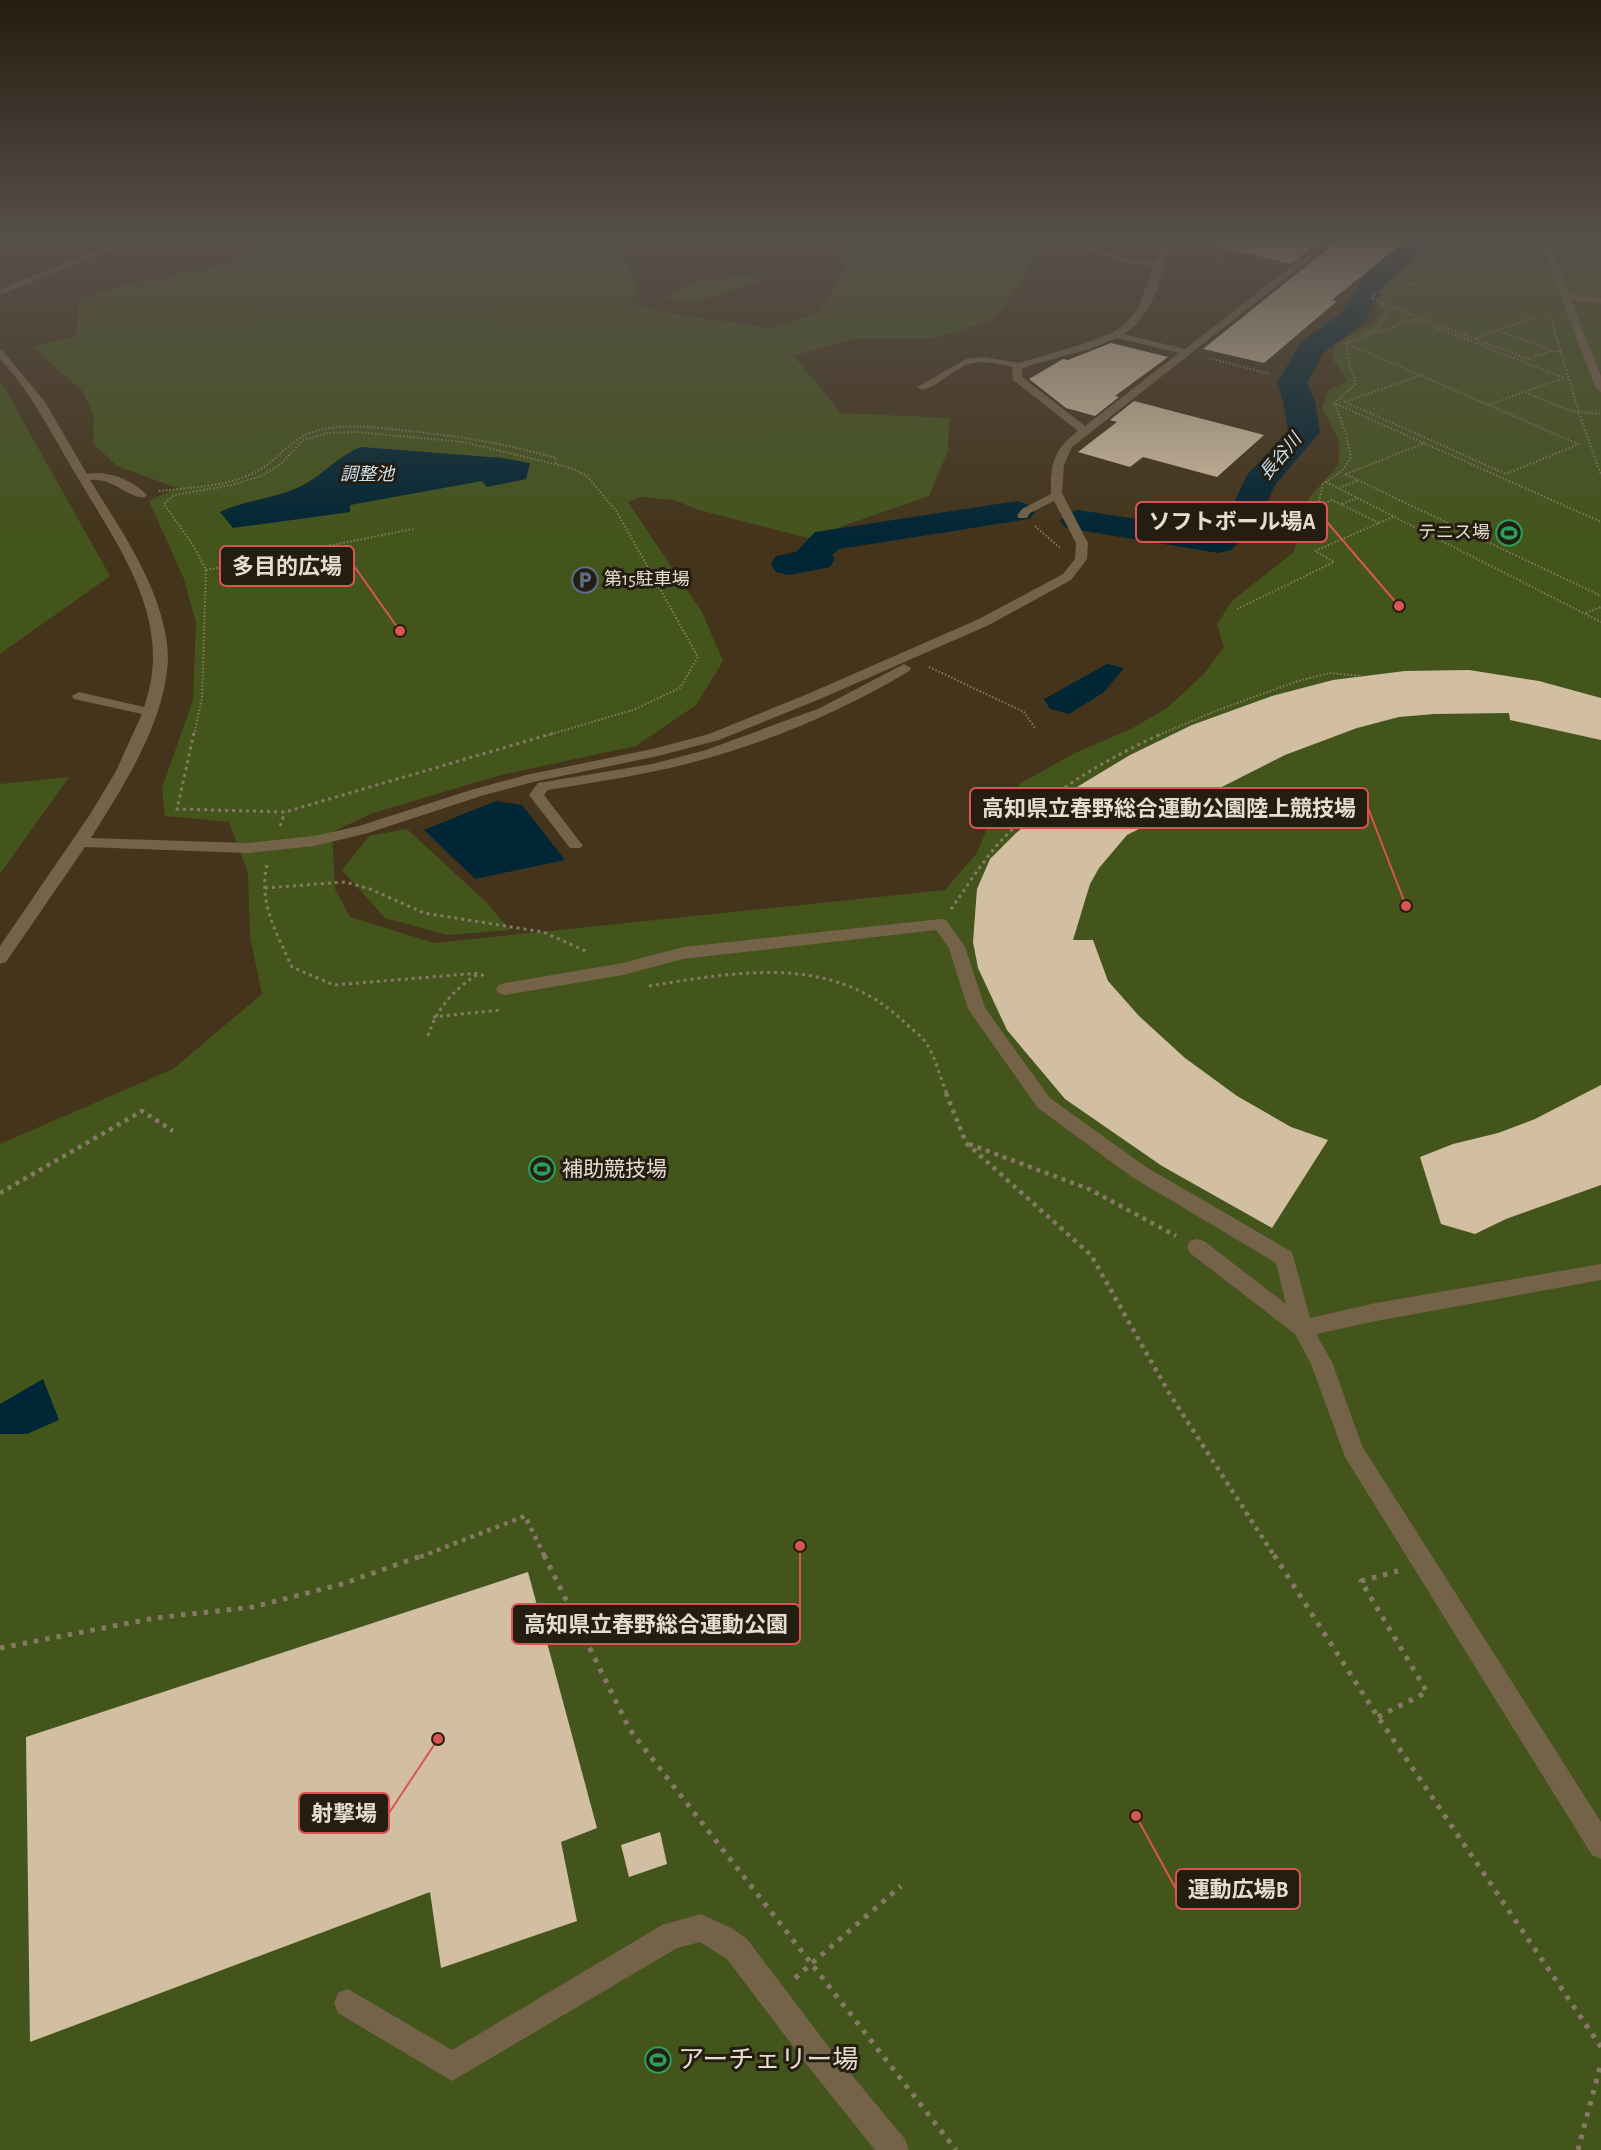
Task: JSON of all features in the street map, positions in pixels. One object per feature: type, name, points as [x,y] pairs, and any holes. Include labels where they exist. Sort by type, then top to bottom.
[{"type":"street","points":[[922,387],[934,384],[962,363],[979,359],[1020,366],[1114,336]]},
{"type":"street","points":[[1123,336],[1187,352]]},
{"type":"street","points":[[79,842],[248,848],[314,842],[363,830],[520,781],[658,752],[714,737],[815,696],[974,626],[1067,577],[1081,559],[1082,543],[1057,495],[1058,465],[1067,445],[1207,336]]},
{"type":"street","points":[[1581,336],[1601,389]]},
{"type":"street","points":[[0,353],[29,386],[55,424],[83,478],[138,570],[155,620],[161,658],[155,696],[128,763],[79,842],[0,958]]},
{"type":"street","points":[[1020,366],[1017,368],[1017,378],[1030,386],[1070,423],[1084,430]]},
{"type":"street","points":[[83,478],[97,474],[111,476],[141,495]]},
{"type":"street","points":[[1023,516],[1026,511],[1057,495]]},
{"type":"street","points":[[575,845],[537,795],[543,786],[652,768],[711,753],[825,711],[868,690],[915,661],[949,646],[974,626]]},
{"type":"street","points":[[80,696],[149,712]]},
{"type":"street","points":[[505,989],[623,969],[683,953],[940,924],[957,947],[977,1010],[1044,1104],[1139,1172],[1285,1258],[1302,1328],[1321,1362],[1353,1450],[1601,1846]]},
{"type":"street","points":[[1197,1247],[1302,1328],[1376,1312],[1601,1272]]},
{"type":"street","points":[[348,2003],[452,2066],[672,1935],[701,1928],[737,1949],[821,2060],[894,2150]]},
{"type":"path","points":[[1346,343],[1361,336]]},
{"type":"path","points":[[1346,343],[1366,336]]},
{"type":"path","points":[[1456,336],[1564,378],[1489,405]]},
{"type":"path","points":[[1468,336],[1528,359],[1552,351]]},
{"type":"path","points":[[1475,339],[1482,336]]},
{"type":"path","points":[[1514,336],[1552,351],[1587,354]]},
{"type":"path","points":[[1556,336],[1601,475]]},
{"type":"path","points":[[1346,343],[1422,375],[1579,444],[1506,474],[1345,402],[1422,375]]},
{"type":"path","points":[[1346,343],[1346,357],[1350,372],[1355,379],[1354,385],[1336,399],[1335,403],[1346,434],[1351,458],[1342,471],[1323,484],[1319,501],[1324,504],[1332,500],[1379,523]]},
{"type":"path","points":[[1187,352],[1269,374]]},
{"type":"path","points":[[1524,392],[1579,412],[1601,414]]},
{"type":"path","points":[[1335,403],[1601,522]]},
{"type":"path","points":[[141,495],[212,484],[246,476],[261,469],[296,438],[328,428],[371,428],[470,437],[556,458],[556,464]]},
{"type":"path","points":[[356,432],[463,442],[571,468],[587,476],[617,512],[698,657],[680,688],[633,710],[285,812],[177,809],[201,698],[206,570],[193,545],[164,504],[174,495],[232,485],[261,476],[280,464],[303,440],[328,433],[356,432]]},
{"type":"path","points":[[1425,443],[1346,474],[1601,596]]},
{"type":"path","points":[[1338,488],[1358,480]]},
{"type":"path","points":[[1326,482],[1601,622]]},
{"type":"path","points":[[1341,505],[1358,498]]},
{"type":"path","points":[[1023,516],[1078,562]]},
{"type":"path","points":[[1237,609],[1334,562],[1315,551],[1395,516]]},
{"type":"path","points":[[206,570],[413,529]]},
{"type":"path","points":[[1586,613],[1601,606]]},
{"type":"path","points":[[915,661],[1008,703],[1024,712],[1035,728]]},
{"type":"path","points":[[940,924],[982,863],[1002,840],[1030,815],[1084,775],[1178,727],[1278,688],[1327,674],[1362,676]]},
{"type":"path","points":[[264,871],[268,912],[292,967],[334,985],[479,973],[505,989]]},
{"type":"path","points":[[265,888],[345,882],[370,889],[424,913],[543,932],[623,969]]},
{"type":"path","points":[[648,986],[738,972],[773,971],[811,975],[850,986],[887,1006],[926,1043],[966,1143],[1091,1255],[1169,1393],[1378,1717],[1601,2047]]},
{"type":"path","points":[[428,1036],[433,1017],[460,985],[479,973]]},
{"type":"path","points":[[433,1017],[509,1008]]},
{"type":"path","points":[[0,1193],[142,1111],[173,1131]]},
{"type":"path","points":[[966,1143],[1089,1189],[1197,1247]]},
{"type":"path","points":[[0,1648],[155,1618],[253,1607],[342,1584],[525,1516],[630,1730],[956,2150]]},
{"type":"path","points":[[1378,1717],[1426,1692],[1361,1581],[1424,1563]]},
{"type":"path","points":[[794,1979],[901,1886]]},
{"type":"path","points":[[1578,2150],[1601,2063]]},
{"type":"green space","points":[[75,336],[941,336],[933,339],[852,339],[794,356],[841,413],[949,418],[948,451],[929,496],[808,538],[699,510],[674,500],[641,497],[628,502],[702,612],[723,661],[696,705],[636,746],[501,775],[373,813],[332,832],[335,889],[350,917],[434,943],[945,890],[977,853],[992,816],[1021,783],[1077,752],[1131,729],[1167,708],[1204,674],[1224,647],[1217,624],[1233,600],[1294,552],[1308,499],[1339,464],[1339,441],[1322,408],[1328,391],[1347,380],[1332,358],[1335,344],[1349,336],[1601,336],[1601,2150],[0,2150],[0,1144],[173,1069],[262,994],[250,937],[248,873],[229,822],[165,816],[162,788],[193,700],[196,623],[184,579],[149,501],[179,487],[117,466],[93,443],[94,416],[83,392],[33,347]]},
{"type":"green space","points":[[0,380],[110,576],[0,654]]},
{"type":"green space","points":[[69,777],[0,874],[0,784]]},
{"type":"green space","points":[[407,829],[486,902],[510,930],[448,935],[385,918],[342,870],[369,836]]},
{"type":"water","name":"調整池","points":[[361,447],[502,458],[530,463],[526,479],[487,487],[482,481],[350,505],[350,512],[233,528],[220,512],[299,487]]},
{"type":"water","points":[[1107,664],[1124,668],[1104,692],[1069,714],[1050,709],[1044,699]]},
{"type":"water","points":[[496,801],[522,805],[565,860],[475,879],[424,830]]},
{"type":"water","points":[[43,1379],[59,1420],[27,1434],[0,1434],[0,1404]]},
{"type":"building","points":[[1219,336],[1295,336],[1264,363],[1203,349]]},
{"type":"building","points":[[1111,343],[1168,357],[1115,396],[1119,397],[1095,416],[1066,408],[1029,379],[1063,359],[1068,360]]},
{"type":"building","points":[[1134,401],[1264,435],[1217,477],[1143,457],[1130,467],[1078,452],[1117,422],[1110,420]]},
{"type":"building","points":[[1469,670],[1539,681],[1601,698],[1601,740],[1510,720],[1509,713],[1399,717],[1357,728],[1285,755],[1127,835],[1099,868],[1090,884],[1073,940],[1093,940],[1108,981],[1139,1016],[1185,1058],[1237,1096],[1291,1127],[1328,1140],[1272,1228],[1162,1166],[1065,1099],[1007,1030],[978,968],[973,942],[977,889],[990,859],[1016,833],[1067,793],[1130,755],[1192,725],[1272,696],[1333,680],[1405,671]]},
{"type":"building","points":[[1601,1085],[1601,1185],[1506,1219],[1475,1234],[1441,1224],[1420,1157],[1453,1144],[1498,1133],[1535,1119]]},
{"type":"building","points":[[528,1572],[597,1828],[561,1842],[577,1921],[441,1968],[430,1892],[30,2042],[26,1737]]},
{"type":"building","points":[[660,1832],[667,1864],[629,1877],[621,1845]]},
{"type":"waterway","name":"長谷川","points":[[1078,521],[1218,542],[1245,518],[1259,482],[1304,432],[1299,401],[1292,383],[1312,347],[1327,336]]},
{"type":"waterway","name":"長谷川","points":[[789,564],[817,559],[813,553],[828,540],[1017,512]]},
{"type":"place","name":"テニス場","points":[[1509,533]]},
{"type":"place","name":"第15駐車場","points":[[585,580]]},
{"type":"place","name":"ソフトボール場A","points":[[1399,606]]},
{"type":"place","name":"多目的広場","points":[[400,631]]},
{"type":"place","name":"高知県立春野総合運動公園陸上競技場","points":[[1406,906]]},
{"type":"place","name":"補助競技場","points":[[542,1169]]},
{"type":"place","name":"高知県立春野総合運動公園","points":[[800,1546]]},
{"type":"place","name":"射撃場","points":[[438,1739]]},
{"type":"place","name":"運動広場B","points":[[1136,1816]]},
{"type":"place","name":"アーチェリー場","points":[[658,2060]]}]
